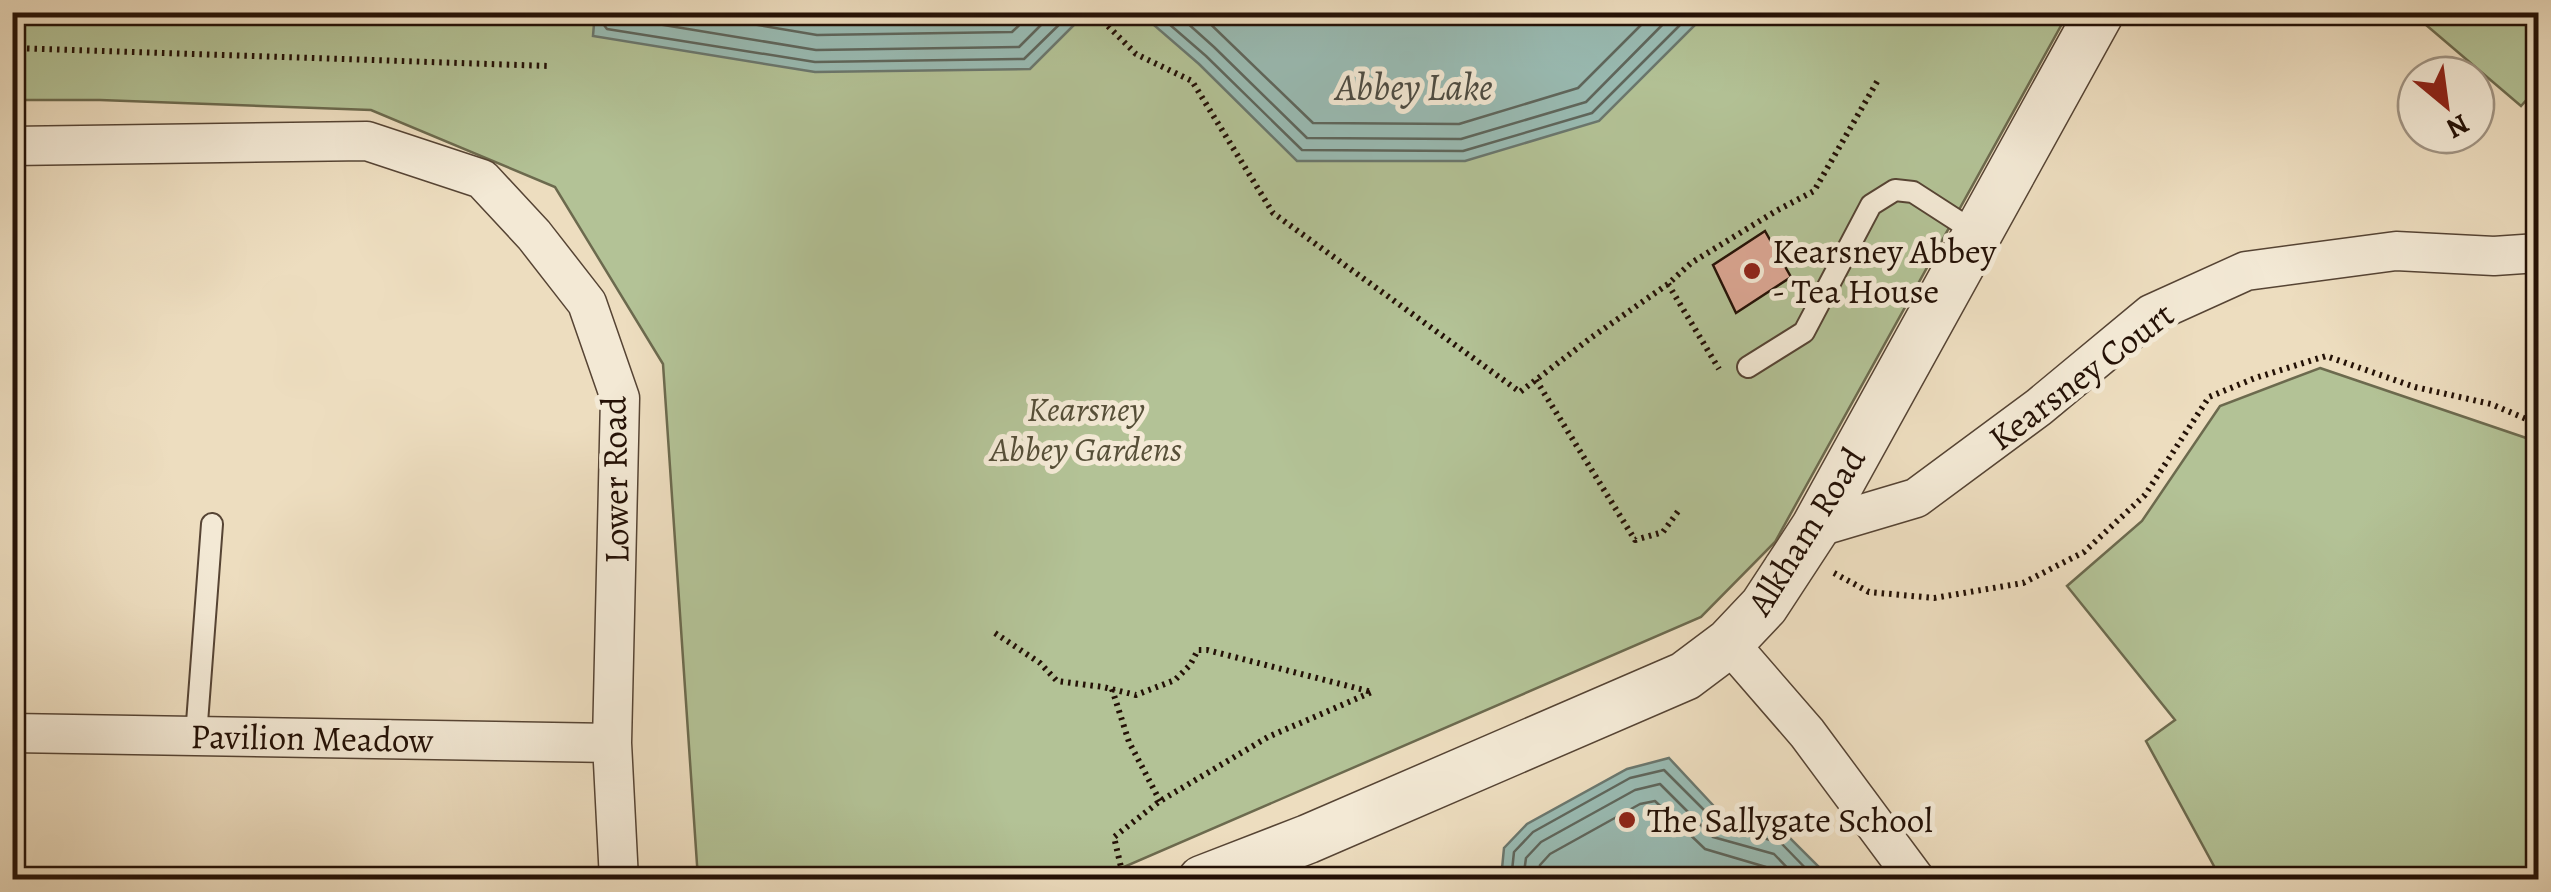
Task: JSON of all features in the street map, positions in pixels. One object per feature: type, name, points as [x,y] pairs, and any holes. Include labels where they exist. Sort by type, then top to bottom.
[{"type":"street","name":"Alkham Road","points":[[1202,880],[1308,839],[1685,676],[1729,643],[1764,606],[1807,540],[2100,12]]},
{"type":"street","name":"Lower Road","points":[[12,146],[367,141],[482,178],[534,235],[587,303],[620,398],[612,743],[618,880]]},
{"type":"street","name":"Kearsney Court","points":[[1807,540],[1916,498],[2039,408],[2150,314],[2246,271],[2396,251],[2494,256],[2538,253]]},
{"type":"street","points":[[1729,643],[1807,734],[1916,880]]},
{"type":"street","name":"Pavilion Meadow","points":[[12,733],[612,743]]},
{"type":"lane","points":[[1748,367],[1804,332],[1871,205],[1896,190],[1913,192],[1979,234]]},
{"type":"lane","points":[[196,736],[212,524]]},
{"type":"path","points":[[1108,12],[1106,24],[1136,54],[1192,81],[1274,213],[1520,392],[1692,263],[1814,191],[1878,80]]},
{"type":"path","points":[[12,48],[550,66]]},
{"type":"path","points":[[1668,284],[1720,370],[1748,367]]},
{"type":"path","points":[[1807,540],[1869,592],[1934,598],[2022,583],[2084,552],[2145,495],[2209,397],[2326,356],[2414,387],[2491,404],[2538,424]]},
{"type":"path","points":[[1536,380],[1635,540],[1663,532],[1679,510]]},
{"type":"path","points":[[995,633],[1040,663],[1057,681],[1136,695],[1175,680],[1190,666],[1198,650],[1372,692],[1268,737],[1160,801],[1114,837],[1124,880]]},
{"type":"path","points":[[1112,689],[1129,742],[1160,801]]},
{"type":"green space","name":"Kearsney Abbey Gardens","points":[[12,13],[2068,13],[1775,542],[1701,617],[1094,880],[698,879],[663,364],[555,187],[371,110],[13,100]]},
{"type":"green space","points":[[2412,13],[2538,13],[2538,87],[2521,106],[2496,85],[2496,55],[2461,55]]},
{"type":"green space","points":[[2320,368],[2538,442],[2538,879],[2221,879],[2146,741],[2175,720],[2067,586],[2142,521],[2220,406]]},
{"type":"water","points":[[595,12],[1086,13],[1030,69],[815,72],[593,36]]},
{"type":"water","name":"Abbey Lake","points":[[1120,13],[1707,13],[1599,121],[1465,161],[1297,161],[1154,25]]},
{"type":"water","points":[[1669,758],[1725,818],[1786,834],[1831,879],[1501,879],[1504,848],[1527,824],[1627,769]]},
{"type":"building","name":"Kearsney Abbey - Tea House","points":[[1765,231],[1791,277],[1736,313],[1713,265]]},
{"type":"place","name":"Kearsney Abbey - Tea House","points":[[1752,271]]},
{"type":"place","name":"The Sallygate School","points":[[1627,820]]}]
